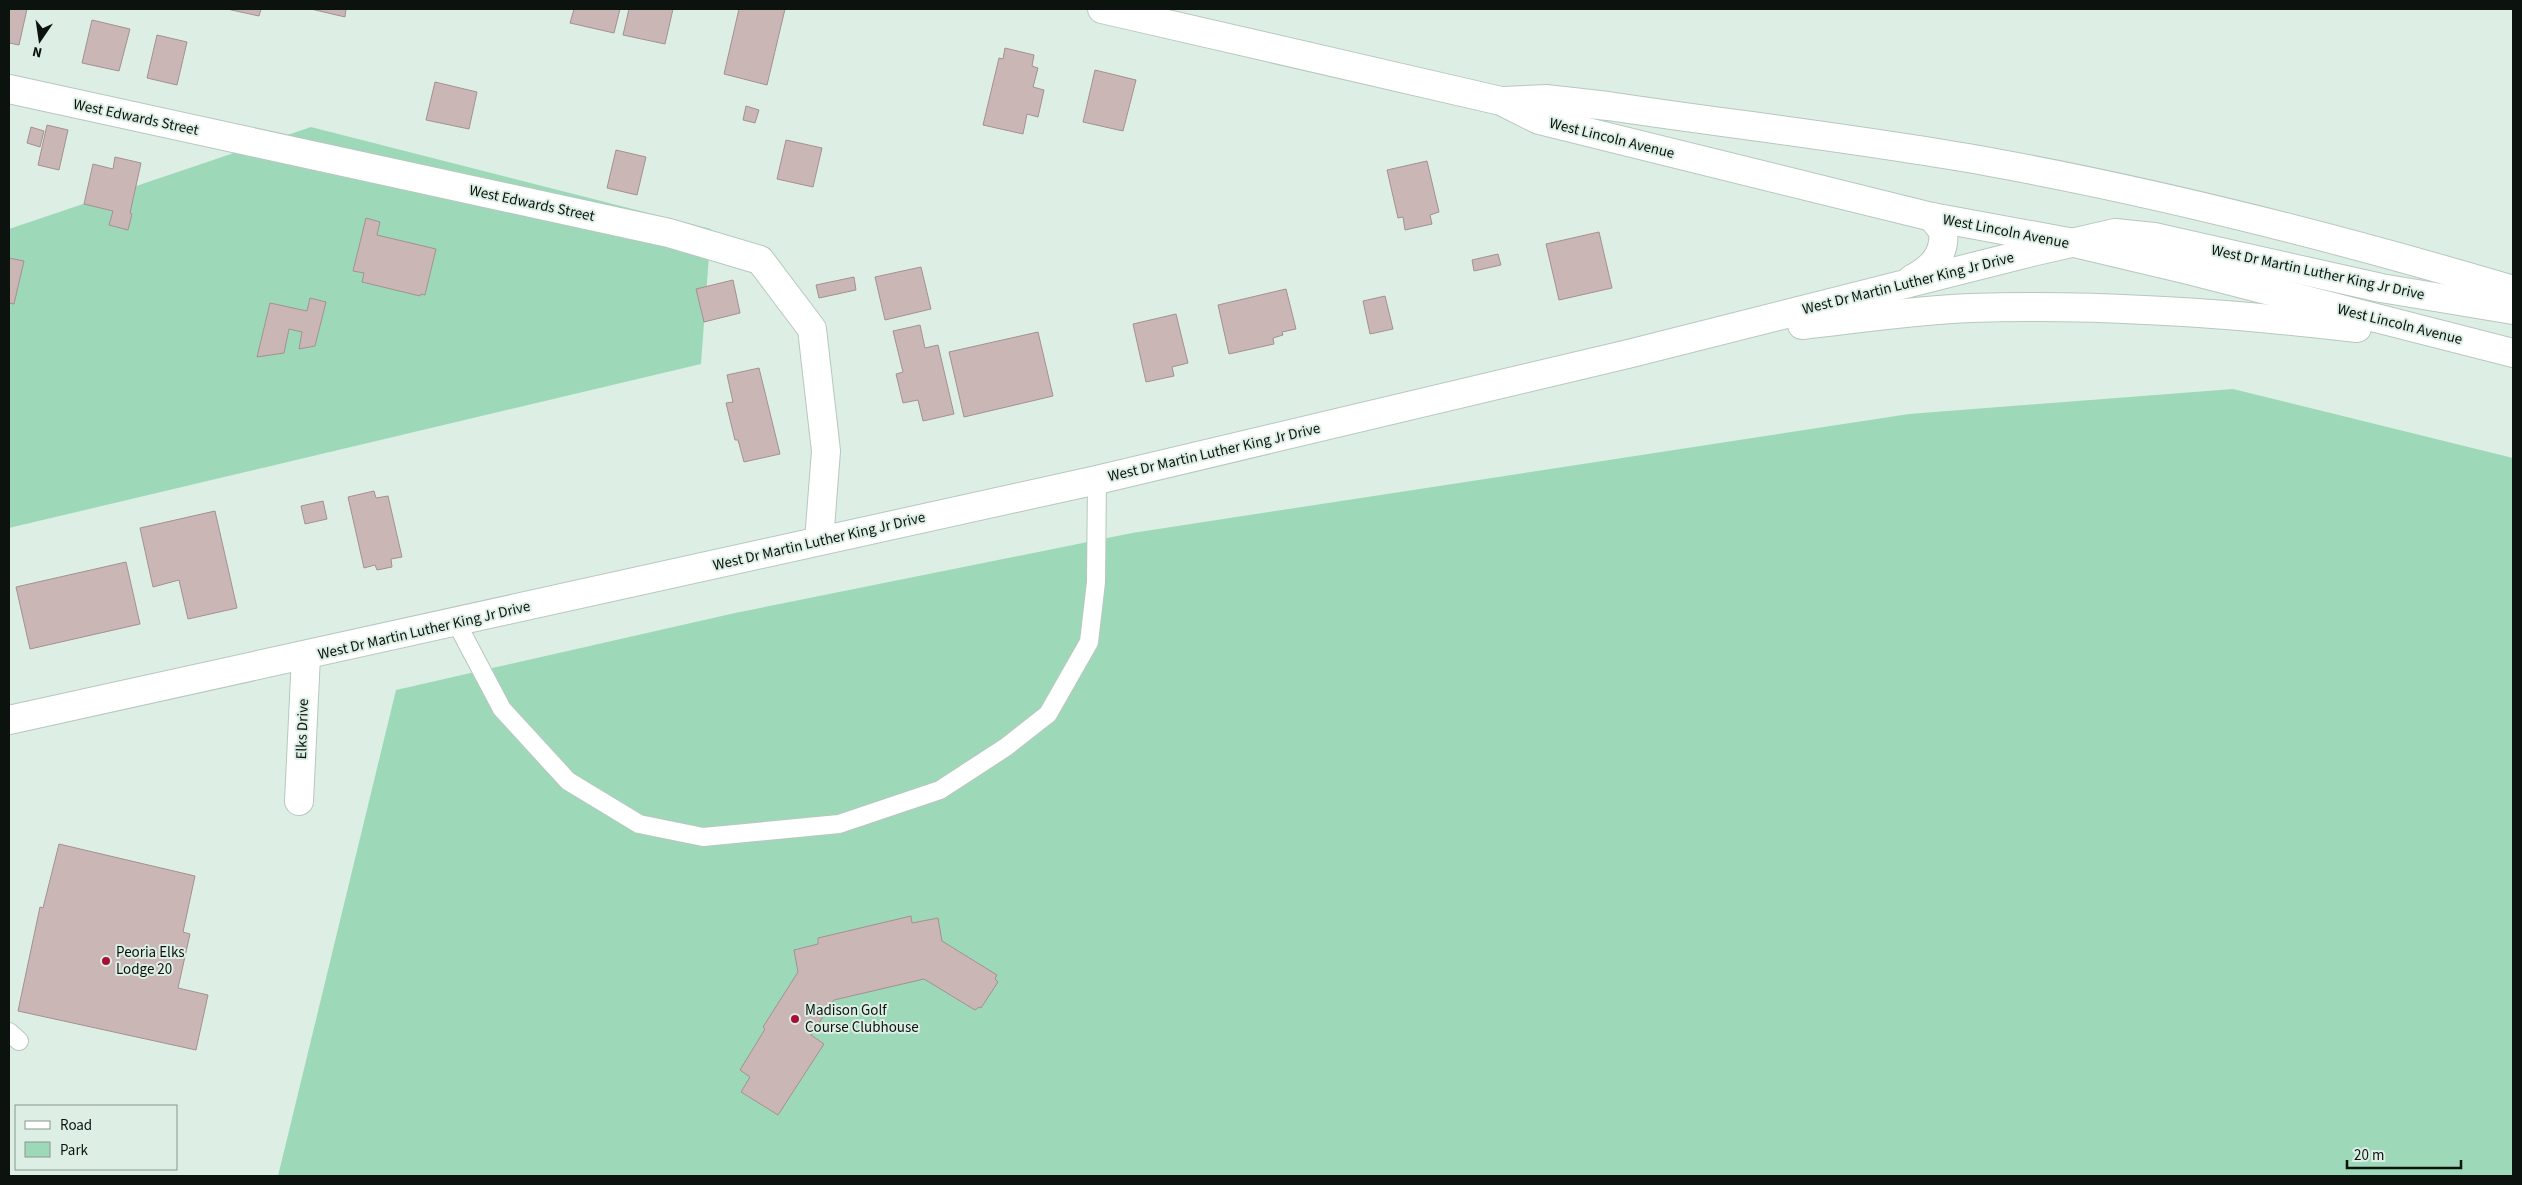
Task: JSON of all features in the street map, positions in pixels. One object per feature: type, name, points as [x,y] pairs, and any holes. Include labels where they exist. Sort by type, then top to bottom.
[{"type":"main road","name":"West Lincoln Avenue","points":[[1102,9],[1501,101],[1539,120],[1932,217],[2074,243],[2508,351]]},
{"type":"main road","name":"West Edwards Street","points":[[9,89],[669,233],[760,260],[812,329],[826,451],[818,541]]},
{"type":"main road","name":"West Lincoln Avenue","points":[[1501,101],[1546,99],[1608,106],[1990,162],[2252,218],[2423,263],[2513,290]]},
{"type":"main road","points":[[1880,291],[1924,273],[1935,263],[1941,251],[1944,235],[1942,228],[1932,217]]},
{"type":"main road","name":"West Dr Martin Luther King Jr Drive","points":[[9,720],[1097,480],[1628,354],[2115,233],[2154,237],[2380,288],[2513,310]]},
{"type":"main road","name":"West Dr Martin Luther King Jr Drive","points":[[1628,354],[1786,326],[1969,308],[2044,307],[2270,318],[2371,330],[2508,351]]},
{"type":"main road","name":"Elks Drive","points":[[299,801],[306,656]]},
{"type":"lane","points":[[456,622],[502,709],[568,781],[639,824],[703,838],[839,824],[940,790],[1006,747],[1048,714],[1089,642],[1096,582],[1097,480]]},
{"type":"green space","points":[[311,127],[711,229],[701,364],[9,528],[9,229]]},
{"type":"green space","points":[[2233,389],[2513,458],[2513,1176],[278,1176],[396,690],[735,613],[1132,533],[1909,414]]},
{"type":"building","points":[[9,9],[27,9],[19,45],[9,43]]},
{"type":"building","points":[[227,9],[261,9],[259,16]]},
{"type":"building","points":[[311,9],[346,9],[345,17]]},
{"type":"building","points":[[574,9],[620,9],[614,33],[570,23]]},
{"type":"building","points":[[629,9],[673,9],[665,44],[623,35]]},
{"type":"building","points":[[739,9],[785,9],[767,85],[724,74]]},
{"type":"building","points":[[92,20],[130,29],[119,71],[82,63]]},
{"type":"building","points":[[157,35],[187,42],[177,85],[147,78]]},
{"type":"building","points":[[1005,48],[1034,55],[1032,66],[1038,68],[1033,87],[1044,90],[1038,117],[1027,114],[1023,134],[983,125],[999,58],[1003,59]]},
{"type":"building","points":[[1095,70],[1136,80],[1123,131],[1083,122]]},
{"type":"building","points":[[435,82],[477,92],[469,129],[426,120]]},
{"type":"building","points":[[746,106],[759,110],[755,123],[743,120]]},
{"type":"building","points":[[47,125],[68,130],[59,170],[38,165]]},
{"type":"building","points":[[31,127],[44,131],[40,147],[27,143]]},
{"type":"building","points":[[786,140],[822,148],[813,187],[777,179]]},
{"type":"building","points":[[616,150],[646,157],[637,195],[607,188]]},
{"type":"building","points":[[115,157],[141,163],[128,230],[109,225],[113,211],[84,204],[93,164],[113,169]]},
{"type":"building","points":[[1427,161],[1439,212],[1430,215],[1432,224],[1405,230],[1403,217],[1398,218],[1387,170]]},
{"type":"building","points":[[366,218],[380,222],[377,235],[436,249],[425,295],[421,294],[420,296],[362,282],[364,273],[353,271]]},
{"type":"building","points":[[1599,232],[1612,288],[1559,300],[1546,244]]},
{"type":"building","points":[[1498,254],[1501,265],[1474,271],[1472,260]]},
{"type":"building","points":[[9,258],[24,261],[14,304],[9,303]]},
{"type":"building","points":[[921,267],[931,309],[885,320],[875,277]]},
{"type":"building","points":[[854,277],[856,290],[819,298],[816,285]]},
{"type":"building","points":[[733,280],[740,313],[704,322],[696,289]]},
{"type":"building","points":[[1286,289],[1296,329],[1282,332],[1283,335],[1273,338],[1274,344],[1229,354],[1218,305]]},
{"type":"building","points":[[1385,296],[1393,329],[1370,334],[1363,301]]},
{"type":"building","points":[[310,298],[326,302],[315,346],[299,349],[302,332],[289,329],[284,353],[257,357],[270,303],[307,311]]},
{"type":"building","points":[[1176,314],[1188,363],[1172,367],[1174,376],[1146,382],[1133,324]]},
{"type":"building","points":[[920,325],[925,348],[938,345],[954,414],[923,421],[918,400],[903,403],[896,374],[903,372],[893,331]]},
{"type":"building","points":[[1038,332],[1053,396],[964,417],[949,352]]},
{"type":"building","points":[[759,368],[780,454],[744,462],[738,440],[735,440],[726,403],[733,402],[727,375]]},
{"type":"building","points":[[374,491],[376,498],[388,496],[402,557],[391,559],[392,567],[377,570],[375,565],[364,568],[348,497]]},
{"type":"building","points":[[323,501],[327,519],[305,524],[301,506]]},
{"type":"building","points":[[215,511],[237,608],[188,619],[179,580],[153,587],[140,528]]},
{"type":"building","points":[[126,562],[140,624],[30,649],[16,587]]},
{"type":"building","name":"Peoria Elks Lodge 20","points":[[59,844],[195,876],[183,932],[190,934],[178,988],[208,995],[196,1050],[18,1011],[40,907],[43,908]]},
{"type":"building","name":"Madison Golf Course Clubhouse","points":[[911,916],[912,923],[938,918],[942,941],[997,975],[995,979],[998,982],[981,1008],[979,1007],[975,1010],[924,979],[834,1000],[811,1035],[824,1044],[778,1115],[741,1092],[750,1077],[740,1070],[765,1029],[763,1027],[798,972],[794,950],[818,944],[818,938]]},
{"type":"place","name":"Peoria Elks Lodge 20","points":[[106,961]]},
{"type":"place","name":"Madison Golf Course Clubhouse","points":[[795,1019]]}]
